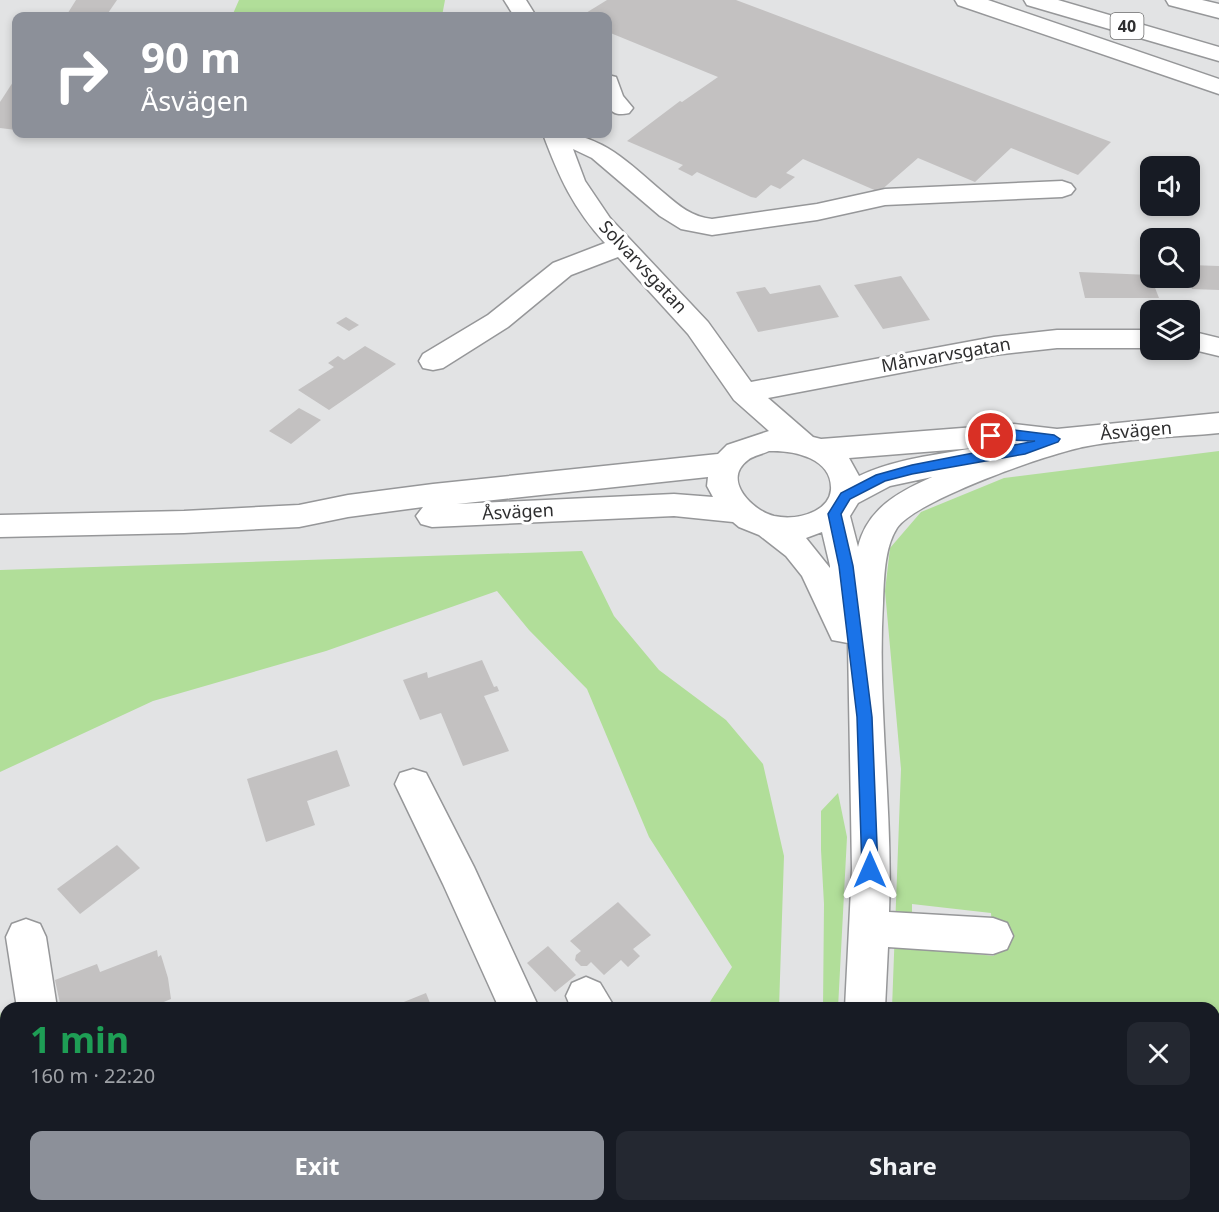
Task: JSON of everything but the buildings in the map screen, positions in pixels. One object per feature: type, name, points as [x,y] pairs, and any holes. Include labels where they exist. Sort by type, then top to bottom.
[{"type":"main road","points":[[966,0],[1219,87]]},
{"type":"main road","name":"40","points":[[1035,0],[1219,54]]},
{"type":"main road","name":"40","points":[[1103,0],[1219,34]]},
{"type":"main road","points":[[1177,0],[1219,11]]},
{"type":"main road","points":[[612,98],[621,108]]},
{"type":"main road","name":"Solvarvsgatan","points":[[556,138],[573,182],[584,200],[621,246],[698,328],[744,393],[810,447]]},
{"type":"main road","points":[[564,138],[601,153],[669,211],[690,224],[712,227],[817,212],[885,197],[1062,189]]},
{"type":"main road","points":[[433,361],[498,321],[562,269],[621,246]]},
{"type":"main road","name":"Månvarvsgatan","points":[[744,393],[994,346],[1057,339],[1140,339]]},
{"type":"main road","points":[[1200,342],[1219,347]]},
{"type":"main road","points":[[744,393],[741,436],[735,457],[722,477],[723,491],[737,511],[751,520],[770,527],[788,529],[821,522],[840,505]]},
{"type":"main road","name":"Åsvägen","points":[[840,505],[881,478],[912,470],[1025,449],[1069,438],[1219,423]]},
{"type":"main road","name":"Åsvägen","points":[[810,447],[1014,434],[1069,438]]},
{"type":"main road","points":[[865,1002],[871,851],[865,717],[865,642],[870,565],[878,531],[885,520],[915,499],[956,480],[1069,438]]},
{"type":"main road","points":[[735,457],[766,441],[784,441],[810,447],[832,459],[842,470],[846,483],[840,505],[865,717]]},
{"type":"main road","name":"Åsvägen","points":[[299,516],[348,506],[735,457]]},
{"type":"main road","name":"Åsvägen","points":[[0,526],[152,523],[299,516],[350,521],[674,505],[737,511]]},
{"type":"main road","points":[[770,527],[797,548],[815,570],[856,654]]},
{"type":"main road","points":[[413,784],[460,879],[516,1002]]},
{"type":"main road","points":[[868,928],[993,936]]},
{"type":"main road","points":[[26,937],[36,1002]]},
{"type":"green space","points":[[239,0],[445,0],[443,12],[234,12]]},
{"type":"green space","points":[[1219,451],[1219,1002],[892,1002],[901,769],[885,591],[890,548],[921,512],[1004,478]],"holes":[[[912,904],[991,913],[994,956],[912,947]]]},
{"type":"green space","points":[[582,551],[614,616],[659,670],[726,720],[763,764],[784,856],[779,1002],[710,1002],[732,967],[649,837],[587,689],[529,630],[497,591],[326,651],[153,701],[0,772],[0,570]]},
{"type":"green space","points":[[838,793],[847,837],[838,1002],[823,1002],[824,904],[821,811]]},
{"type":"route","points":[[870,870],[865,717],[846,566],[834,514],[845,496],[881,478],[1025,449],[1054,439],[1014,434],[991,436]]}]
